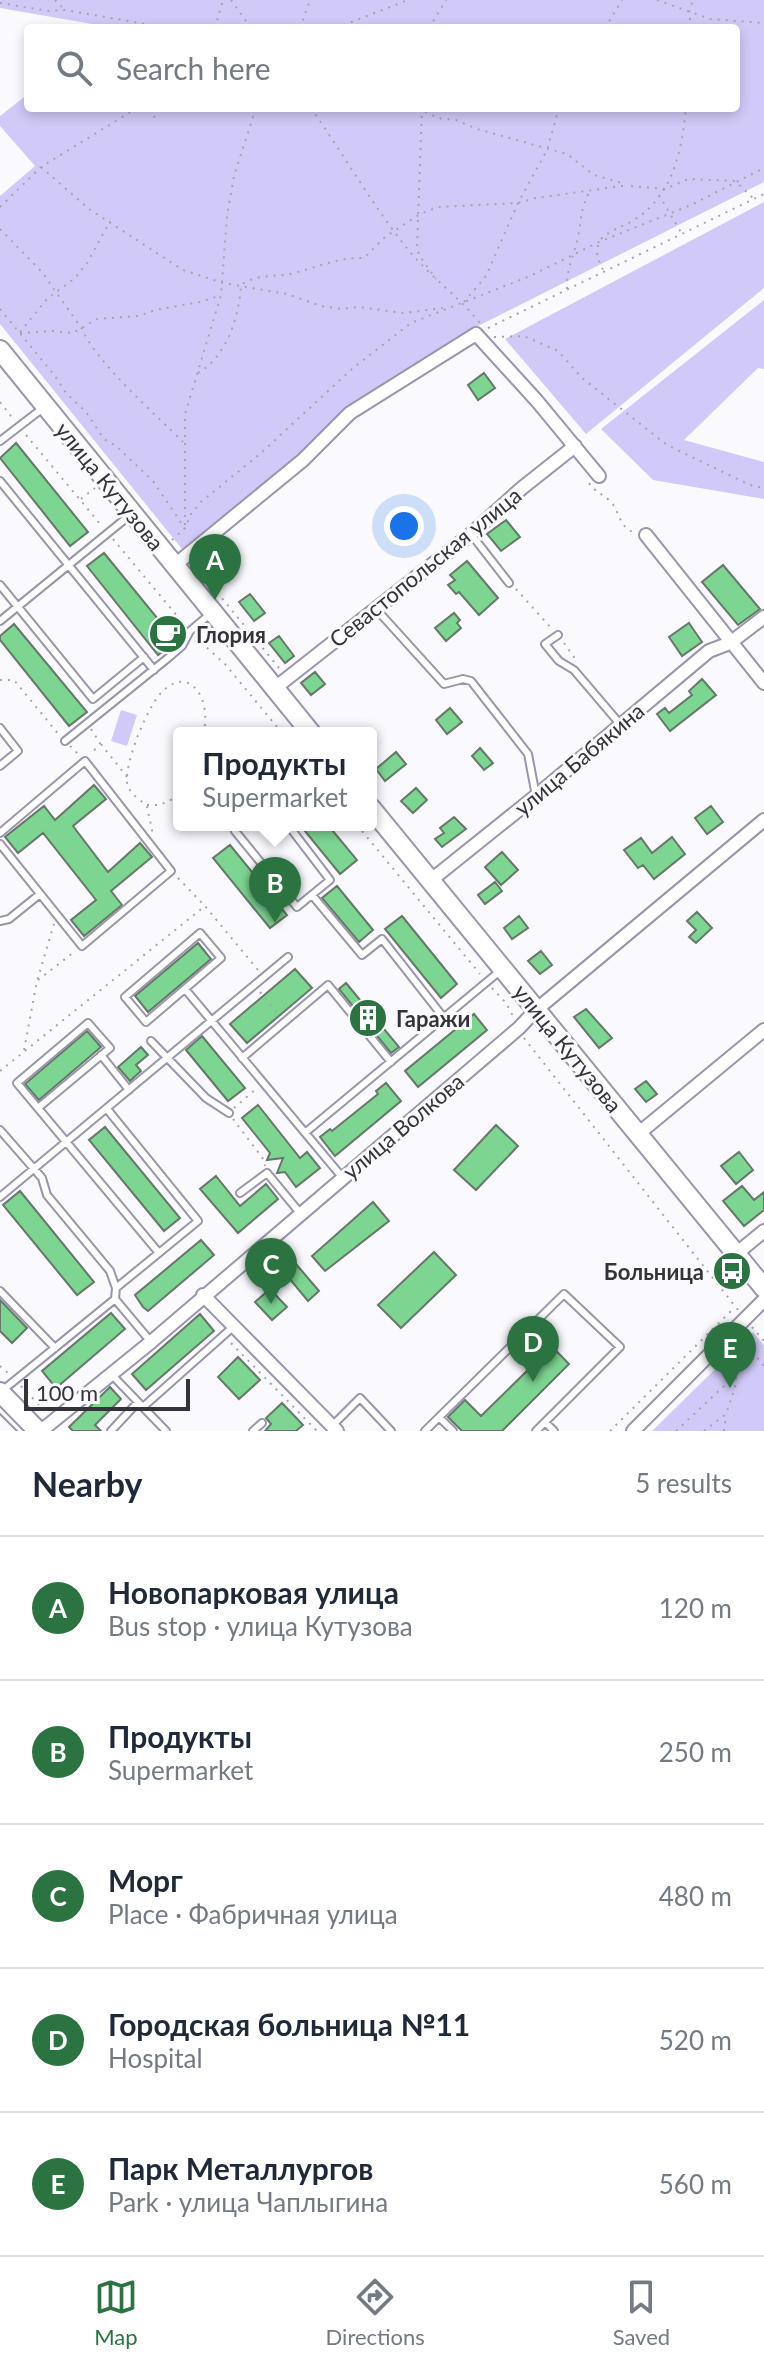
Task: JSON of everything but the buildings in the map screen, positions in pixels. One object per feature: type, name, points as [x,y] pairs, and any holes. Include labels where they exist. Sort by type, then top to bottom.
[{"type":"main road","name":"улица Кутузова","points":[[0,350],[213,612],[280,683],[307,727]]},
{"type":"main road","name":"улица Кутузова","points":[[377,815],[764,1288]]},
{"type":"main road","points":[[5,1388],[40,1431]]},
{"type":"street","points":[[175,565],[303,460],[350,413],[480,333],[595,471]]},
{"type":"street","name":"Севастопольская улица","points":[[280,683],[471,534],[575,446]]},
{"type":"street","points":[[646,535],[764,683]]},
{"type":"street","name":"улица Бабякина","points":[[430,881],[709,651],[730,643],[764,617]]},
{"type":"street","name":"улица Волкова","points":[[40,1431],[151,1342],[519,1028],[536,1010],[764,820]]},
{"type":"street","points":[[638,1134],[764,1030]]},
{"type":"street","points":[[736,1254],[764,1231]]},
{"type":"street","points":[[203,1295],[229,1331],[334,1429]]},
{"type":"street","points":[[633,1431],[764,1300]]},
{"type":"lane","points":[[0,441],[46,406]]},
{"type":"lane","points":[[0,481],[154,670]]},
{"type":"lane","points":[[0,621],[132,513]]},
{"type":"lane","points":[[471,534],[509,583]]},
{"type":"lane","points":[[0,585],[93,699],[144,657]]},
{"type":"lane","points":[[375,607],[444,684],[463,679],[471,681],[528,754],[536,796]]},
{"type":"lane","points":[[65,741],[182,646],[190,631],[213,612]]},
{"type":"lane","points":[[558,635],[545,644],[559,661],[574,670],[620,724]]},
{"type":"lane","points":[[0,728],[18,751],[0,766]]},
{"type":"lane","points":[[0,833],[85,761],[171,871],[82,946],[0,844]]},
{"type":"lane","points":[[235,831],[297,907],[330,880],[293,831]]},
{"type":"lane","points":[[0,921],[9,919],[40,894]]},
{"type":"lane","points":[[312,895],[362,955],[382,939],[444,1018]]},
{"type":"lane","points":[[200,933],[221,958],[185,989],[146,1022],[125,997],[200,933]]},
{"type":"lane","points":[[0,1197],[288,957]]},
{"type":"lane","points":[[306,1132],[503,968]]},
{"type":"lane","points":[[242,1058],[328,985],[391,1062]]},
{"type":"lane","points":[[185,989],[342,1177]]},
{"type":"lane","points":[[38,1108],[110,1048],[88,1023],[17,1083],[159,1253]]},
{"type":"lane","points":[[151,1041],[206,1098],[229,1113]]},
{"type":"lane","points":[[101,1055],[129,1090]]},
{"type":"lane","points":[[107,1109],[198,1221],[116,1288]]},
{"type":"lane","points":[[0,1130],[42,1178],[47,1195],[110,1271],[116,1288],[115,1299],[151,1342]]},
{"type":"lane","points":[[240,1193],[267,1173],[300,1213]]},
{"type":"lane","points":[[0,1291],[55,1348]]},
{"type":"lane","points":[[425,1431],[564,1294],[620,1347],[536,1431]]},
{"type":"lane","points":[[5,1388],[115,1299]]},
{"type":"lane","points":[[111,1431],[229,1331]]},
{"type":"lane","points":[[111,1374],[166,1431]]},
{"type":"lane","points":[[334,1429],[360,1398],[391,1431]]},
{"type":"lane","points":[[439,1417],[453,1431]]},
{"type":"lane","points":[[545,1422],[554,1431]]},
{"type":"lane","points":[[253,1431],[262,1423]]},
{"type":"path","points":[[55,0],[65,10]]},
{"type":"path","points":[[216,24],[223,0]]},
{"type":"path","points":[[231,0],[248,24]]},
{"type":"path","points":[[301,24],[310,0]]},
{"type":"path","points":[[346,24],[408,0]]},
{"type":"path","points":[[431,24],[446,0]]},
{"type":"path","points":[[607,24],[622,0]]},
{"type":"path","points":[[657,0],[710,19],[764,23]]},
{"type":"path","points":[[690,24],[689,12],[693,0]]},
{"type":"path","points":[[0,3],[145,24]]},
{"type":"path","points":[[0,207],[41,167],[130,112]]},
{"type":"path","points":[[153,112],[156,123]]},
{"type":"path","points":[[185,528],[185,414],[221,295],[227,216],[234,176],[255,112]]},
{"type":"path","points":[[314,112],[409,251],[439,284],[464,303],[480,333]]},
{"type":"path","points":[[421,112],[417,247],[439,284]]},
{"type":"path","points":[[430,112],[567,154],[594,175],[629,185],[665,189],[688,179],[735,181],[754,199]]},
{"type":"path","points":[[464,303],[486,276],[518,203],[547,150],[558,112]]},
{"type":"path","points":[[605,273],[597,257],[599,242],[611,229],[635,219],[665,189],[678,161],[685,112]]},
{"type":"path","points":[[41,167],[89,209],[183,270],[223,283],[296,296],[321,306],[403,313],[449,308]]},
{"type":"path","points":[[172,540],[185,528],[201,502],[261,453],[353,368],[411,323],[530,276],[599,242],[671,214],[764,168]]},
{"type":"path","points":[[241,285],[261,276],[289,274],[347,257],[364,258],[395,230],[438,207],[518,203],[629,185]]},
{"type":"path","points":[[567,290],[566,271],[578,235],[579,214],[589,192]]},
{"type":"path","points":[[480,333],[764,194]]},
{"type":"path","points":[[659,195],[683,235]]},
{"type":"path","points":[[19,333],[31,316],[75,278],[110,221]]},
{"type":"path","points":[[0,229],[42,272],[105,362],[183,443]]},
{"type":"path","points":[[198,373],[212,365],[229,337],[240,304],[241,285]]},
{"type":"path","points":[[19,333],[73,333],[97,319],[139,316],[221,295]]},
{"type":"path","points":[[0,309],[66,393],[86,412],[104,439],[116,446],[153,481],[185,528]]},
{"type":"path","points":[[480,333],[524,336],[558,351],[582,378],[667,445],[750,485],[764,488]]},
{"type":"path","points":[[0,402],[190,631],[225,664],[277,727]]},
{"type":"path","points":[[595,471],[587,479],[589,485],[609,500],[626,529],[646,535]]},
{"type":"path","points":[[205,578],[280,683]]},
{"type":"path","points":[[509,583],[573,652],[576,661],[574,670]]},
{"type":"path","points":[[0,686],[8,679]]},
{"type":"path","points":[[0,680],[14,680],[85,761],[100,743]]},
{"type":"path","points":[[127,777],[147,715],[164,689],[185,683],[199,693],[207,711],[204,727]]},
{"type":"path","points":[[87,723],[127,777],[129,788],[136,798],[146,805],[160,805],[173,799]]},
{"type":"path","points":[[146,805],[158,853]]},
{"type":"path","points":[[362,831],[506,1003],[534,1053],[764,1341]]},
{"type":"path","points":[[171,871],[205,906]]},
{"type":"path","points":[[24,1051],[37,981],[57,915]]},
{"type":"path","points":[[37,981],[82,946]]},
{"type":"path","points":[[254,985],[285,1022]]},
{"type":"path","points":[[263,1082],[229,1113],[264,1160],[267,1173]]},
{"type":"path","points":[[610,1431],[735,1306]]},
{"type":"path","points":[[229,1331],[317,1431]]},
{"type":"path","points":[[676,1431],[756,1356],[764,1366]]},
{"type":"path","points":[[0,1366],[5,1388],[54,1419]]},
{"type":"path","points":[[724,1431],[736,1373]]},
{"type":"path","points":[[704,1431],[726,1414]]},
{"type":"shaded area","points":[[0,0],[764,0],[764,182],[474,328],[342,412],[302,453],[182,549],[0,324],[0,196],[35,166],[0,126],[0,116],[24,97],[24,112],[740,112],[740,24],[92,24],[0,8]]},
{"type":"shaded area","points":[[764,202],[764,288],[586,434],[505,339]]},
{"type":"shaded area","points":[[764,300],[764,369],[758,368],[684,440],[764,462],[764,499],[653,480],[601,429]]},
{"type":"shaded area","points":[[121,710],[137,715],[127,746],[111,741]]},
{"type":"shaded area","points":[[753,1332],[764,1345],[764,1431],[652,1431]]},
{"type":"tram line","points":[[0,1414],[17,1431]]},
{"type":"place","name":"Новопарковая улица","points":[[215,600]]},
{"type":"place","name":"Глория","points":[[168,634]]},
{"type":"place","name":"Продукты","points":[[275,923]]},
{"type":"place","name":"Гаражи","points":[[368,1018]]},
{"type":"place","name":"Больница","points":[[732,1271]]},
{"type":"place","name":"Морг","points":[[271,1304]]},
{"type":"place","name":"Городская больница №11","points":[[533,1382]]},
{"type":"place","name":"Парк Металлургов","points":[[730,1388]]}]
